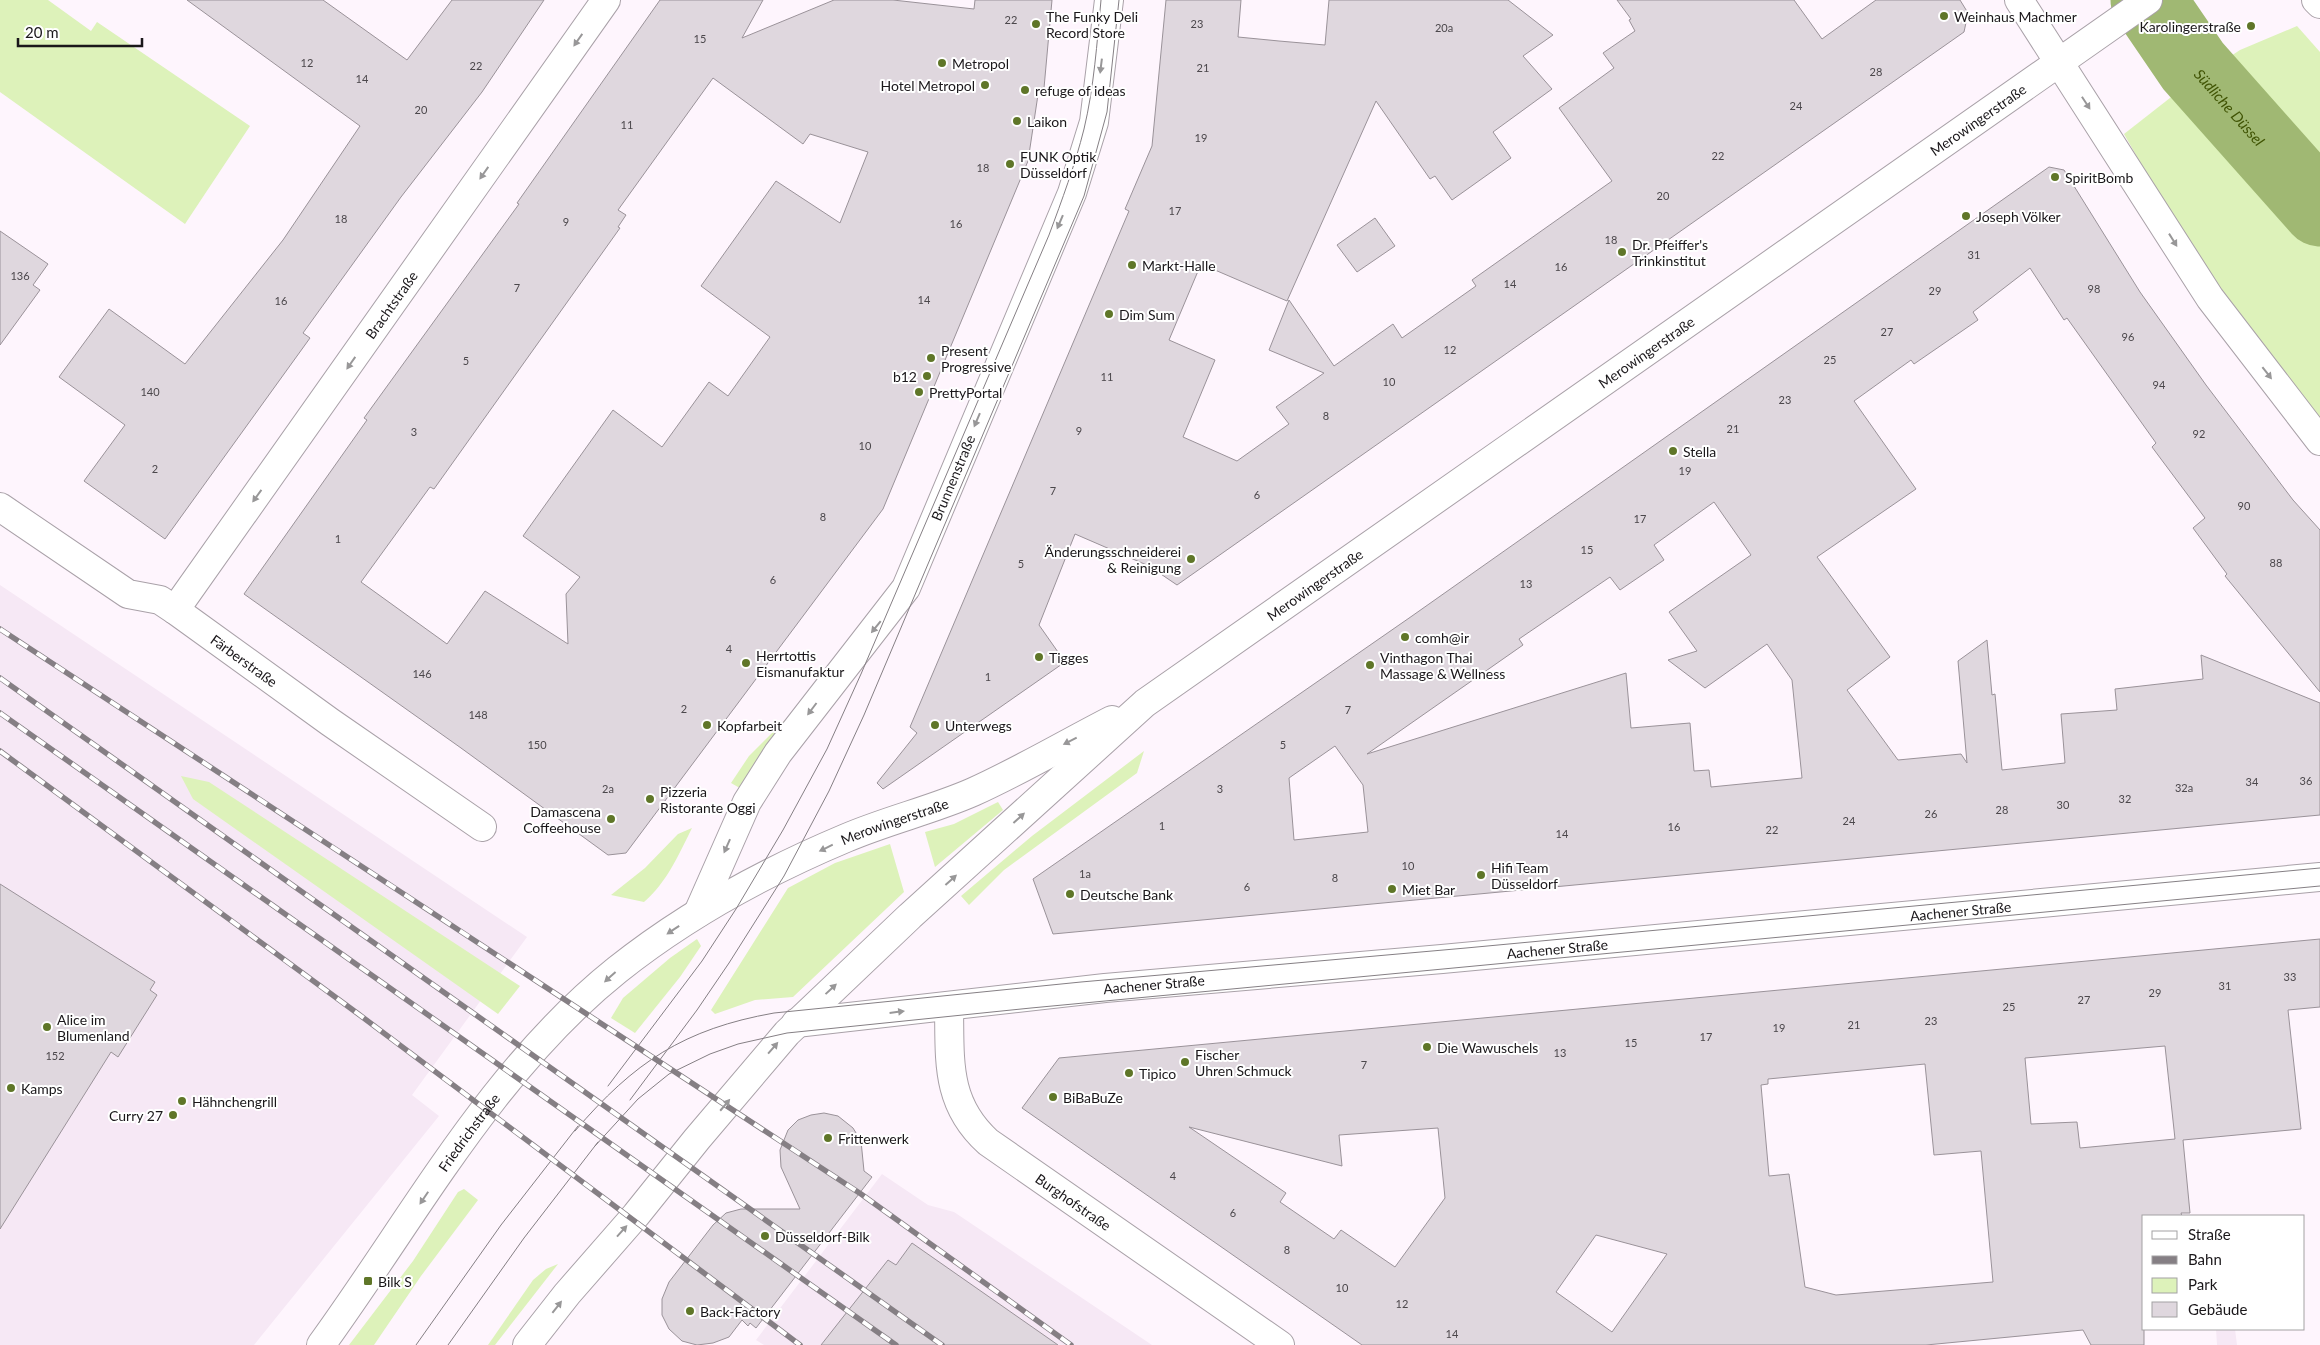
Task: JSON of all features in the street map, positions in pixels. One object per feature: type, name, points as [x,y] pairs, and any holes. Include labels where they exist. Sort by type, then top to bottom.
[{"type":"street","name":"Brachtstraße","points":[[176,610],[606,0]]},
{"type":"street","name":"Brunnenstraße","points":[[698,913],[747,802],[784,746],[906,588],[1072,193],[1094,122],[1109,0]]},
{"type":"street","points":[[2019,0],[2210,298],[2320,441]]},
{"type":"street","name":"Merowingerstraße","points":[[527,1345],[751,1073],[796,1023],[910,916],[1145,703],[2148,0]]},
{"type":"street","points":[[2316,0],[2320,4]]},
{"type":"street","name":"Färberstraße","points":[[0,507],[128,594],[160,600],[176,610],[330,722],[482,827]]},
{"type":"street","name":"Merowingerstraße","points":[[648,947],[698,913],[772,872],[846,838],[973,792],[1145,703]]},
{"type":"street","name":"Aachener Straße","points":[[796,1023],[1105,988],[1442,959],[2320,877]]},
{"type":"street","name":"Friedrichstraße","points":[[321,1345],[368,1281],[451,1157],[500,1092],[561,1023],[616,971],[648,947]]},
{"type":"street","name":"Burghofstraße","points":[[949,1006],[950,1052],[955,1094],[966,1118],[974,1129],[988,1142],[1280,1345]]},
{"type":"shaded area","points":[[0,585],[527,937],[412,1095],[439,1116],[254,1345],[0,1345]]},
{"type":"shaded area","points":[[882,1174],[928,1205],[954,1212],[1152,1345],[764,1345],[756,1340]]},
{"type":"shaded area","points":[[2216,1330],[2235,1330],[2237,1345],[2217,1345]]},
{"type":"green space","points":[[0,0],[48,0],[91,31],[97,22],[250,126],[185,224],[0,92]]},
{"type":"green space","points":[[2297,26],[2320,52],[2320,429],[2215,294],[2124,134],[2184,87],[2240,50]]},
{"type":"green space","points":[[785,720],[788,722],[745,791],[731,783],[749,756]]},
{"type":"green space","points":[[1144,751],[1137,773],[1004,870],[969,905],[961,896],[1032,836]]},
{"type":"green space","points":[[181,776],[209,782],[520,986],[498,1014],[193,799]]},
{"type":"green space","points":[[998,802],[1003,810],[935,867],[925,832],[954,824]]},
{"type":"green space","points":[[692,828],[666,877],[644,902],[611,895],[645,868],[678,834]]},
{"type":"green space","points":[[890,844],[904,892],[793,997],[755,1000],[715,1014],[711,1010],[788,888],[835,863]]},
{"type":"green space","points":[[697,939],[701,946],[680,977],[635,1033],[611,1018],[623,998],[670,958]]},
{"type":"green space","points":[[464,1189],[478,1200],[421,1276],[374,1345],[349,1345],[413,1261],[458,1192]]},
{"type":"green space","points":[[558,1264],[495,1345],[488,1345],[533,1280],[546,1269]]},
{"type":"building","points":[[187,0],[323,0],[407,60],[452,0],[544,0],[482,92],[401,197],[303,333],[310,338],[165,539],[84,481],[125,425],[59,377],[109,309],[185,364],[283,240],[360,126]]},
{"type":"building","points":[[660,0],[763,0],[742,38],[834,0],[893,0],[974,9],[975,0],[1052,0],[1044,88],[1039,88],[1028,161],[883,509],[626,853],[608,855],[244,594],[367,420],[364,418],[519,204],[517,203]],"holes":[[[713,78],[803,144],[810,134],[868,152],[840,223],[776,181],[701,286],[770,337],[728,396],[709,382],[662,447],[613,410],[523,536],[580,577],[566,594],[568,644],[485,591],[447,644],[361,582],[430,487],[434,489],[620,228],[618,227],[626,215],[618,210]]]},
{"type":"building","points":[[1166,0],[1241,0],[1238,37],[1325,45],[1329,0],[1508,0],[1553,35],[1523,56],[1552,89],[1493,132],[1511,158],[1452,200],[1435,176],[1430,179],[1376,101],[1287,301],[1201,264],[1169,340],[1215,360],[1183,437],[1237,461],[1289,424],[1276,407],[1324,373],[1269,350],[1289,300],[1334,366],[1393,324],[1402,338],[1476,286],[1472,280],[1612,181],[1559,108],[1614,68],[1603,53],[1635,31],[1629,20],[1631,19],[1617,0],[1794,0],[1822,39],[1876,0],[1960,0],[1968,13],[1964,32],[1177,585],[1149,566],[1075,534],[1039,625],[1065,662],[883,789],[877,783],[917,733],[910,727],[1129,211],[1125,209],[1152,146]]},
{"type":"building","points":[[2049,167],[2064,170],[2140,292],[2206,385],[2293,500],[2320,530],[2320,692],[2225,576],[2227,574],[2193,528],[2205,518],[2152,447],[2156,443],[2067,318],[2064,320],[2030,268],[1973,312],[1978,320],[1914,364],[1911,360],[1854,401],[1916,489],[1817,557],[1890,657],[1847,690],[1898,760],[1961,754],[1967,763],[1958,661],[1987,640],[1992,695],[1995,694],[2002,770],[2065,763],[2061,714],[2117,710],[2115,689],[2203,679],[2201,655],[2320,703],[2320,815],[1053,934],[1033,879],[1412,616]],"holes":[[[1714,502],[1751,555],[1669,612],[1697,651],[1668,660],[1705,688],[1767,644],[1792,680],[1802,778],[1711,787],[1709,770],[1694,771],[1690,723],[1631,728],[1626,673],[1367,754],[1523,645],[1519,639],[1610,577],[1620,590],[1664,560],[1654,545]],[[1335,746],[1363,785],[1368,832],[1294,840],[1289,778]]]},
{"type":"building","points":[[1375,218],[1395,246],[1357,272],[1337,245]]},
{"type":"building","points":[[0,231],[48,264],[33,285],[40,290],[0,345]]},
{"type":"building","points":[[0,884],[155,982],[150,990],[157,995],[118,1057],[111,1052],[0,1229]]},
{"type":"building","points":[[2320,939],[2320,1007],[2288,1010],[2301,1129],[2183,1140],[2190,1213],[2181,1213],[2182,1215],[2142,1215],[2142,1330],[2144,1330],[2144,1345],[2091,1345],[2083,1330],[1926,1345],[1362,1345],[1022,1108],[1059,1058]],"holes":[[[2165,1046],[2175,1139],[2080,1148],[2077,1122],[2031,1124],[2025,1058]],[[1925,1064],[1934,1155],[1981,1151],[1993,1282],[1836,1295],[1805,1287],[1789,1174],[1769,1176],[1761,1085],[1768,1084],[1768,1079]],[[1189,1127],[1342,1166],[1339,1135],[1438,1128],[1445,1198],[1395,1267],[1341,1230],[1334,1239],[1280,1202],[1286,1193]],[[1596,1235],[1667,1254],[1612,1332],[1556,1292]]]},
{"type":"building","name":"Düsseldorf-Bilk","points":[[824,1113],[838,1116],[853,1128],[861,1141],[864,1171],[872,1177],[756,1328],[750,1323],[748,1326],[742,1320],[729,1337],[713,1343],[697,1345],[682,1341],[669,1329],[662,1315],[662,1299],[669,1282],[713,1225],[726,1213],[741,1209],[800,1209],[781,1167],[780,1150],[788,1130],[798,1120]]},
{"type":"building","points":[[912,1243],[1058,1345],[821,1345],[888,1260],[896,1265]]},
{"type":"waterway","name":"Südliche Düssel","points":[[2148,0],[2193,66],[2320,209]]},
{"type":"tram line","points":[[608,1086],[702,961],[736,909],[783,830],[827,749],[861,674],[1059,209],[1084,129],[1095,65],[1101,0]]},
{"type":"tram line","points":[[630,1100],[697,1010],[784,876],[829,791],[864,715],[1084,196],[1107,112],[1119,0]]},
{"type":"tram line","points":[[575,1131],[618,1086],[663,1052],[713,1028],[774,1013],[1081,982],[2320,868]]},
{"type":"tram line","points":[[595,1146],[638,1099],[669,1074],[710,1054],[738,1044],[787,1033],[1031,1008],[2320,886]]},
{"type":"tram line","points":[[416,1345],[501,1225],[578,1126]]},
{"type":"tram line","points":[[448,1345],[524,1238],[598,1142]]},
{"type":"railway","points":[[0,629],[861,1194],[1071,1345]]},
{"type":"railway","points":[[0,678],[942,1345]]},
{"type":"railway","points":[[0,713],[896,1345]]},
{"type":"railway","points":[[0,751],[357,1013],[800,1345]]},
{"type":"place","name":"Weinhaus Machmer","points":[[1944,16]]},
{"type":"place","name":"The Funky Deli Record Store","points":[[1036,24]]},
{"type":"place","name":"Karolingerstraße","points":[[2251,26]]},
{"type":"place","name":"Metropol","points":[[942,63]]},
{"type":"place","name":"Hotel Metropol","points":[[985,85]]},
{"type":"place","name":"refuge of ideas","points":[[1025,90]]},
{"type":"place","name":"Laikon","points":[[1017,121]]},
{"type":"place","name":"FUNK Optik Düsseldorf","points":[[1010,164]]},
{"type":"place","name":"SpiritBomb","points":[[2055,177]]},
{"type":"place","name":"Joseph Völker","points":[[1966,216]]},
{"type":"place","name":"Dr. Pfeiffer's Trinkinstitut","points":[[1622,252]]},
{"type":"place","name":"Markt-Halle","points":[[1132,265]]},
{"type":"place","name":"Dim Sum","points":[[1109,314]]},
{"type":"place","name":"Present Progressive","points":[[931,358]]},
{"type":"place","name":"b12","points":[[927,376]]},
{"type":"place","name":"PrettyPortal","points":[[919,392]]},
{"type":"place","name":"Stella","points":[[1673,451]]},
{"type":"place","name":"Änderungsschneiderei & Reinigung","points":[[1191,559]]},
{"type":"place","name":"comh@ir","points":[[1405,637]]},
{"type":"place","name":"Tigges","points":[[1039,657]]},
{"type":"place","name":"Herrtottis Eismanufaktur","points":[[746,663]]},
{"type":"place","name":"Vinthagon Thai Massage & Wellness","points":[[1370,665]]},
{"type":"place","name":"Kopfarbeit","points":[[707,725]]},
{"type":"place","name":"Unterwegs","points":[[935,725]]},
{"type":"place","name":"Pizzeria Ristorante Oggi","points":[[650,799]]},
{"type":"place","name":"Damascena Coffeehouse","points":[[611,819]]},
{"type":"place","name":"Hifi Team Düsseldorf","points":[[1481,875]]},
{"type":"place","name":"Miet Bar","points":[[1392,889]]},
{"type":"place","name":"Deutsche Bank","points":[[1070,894]]},
{"type":"place","name":"Alice im Blumenland","points":[[47,1027]]},
{"type":"place","name":"Die Wawuschels","points":[[1427,1047]]},
{"type":"place","name":"Fischer Uhren Schmuck","points":[[1185,1062]]},
{"type":"place","name":"Tipico","points":[[1129,1073]]},
{"type":"place","name":"Kamps","points":[[11,1088]]},
{"type":"place","name":"BiBaBuZe","points":[[1053,1097]]},
{"type":"place","name":"Hähnchengrill","points":[[182,1101]]},
{"type":"place","name":"Curry 27","points":[[173,1115]]},
{"type":"place","name":"Frittenwerk","points":[[828,1138]]},
{"type":"place","name":"Düsseldorf-Bilk","points":[[765,1236]]},
{"type":"place","name":"Bilk S","points":[[368,1281]]},
{"type":"place","name":"Back-Factory","points":[[690,1311]]}]
